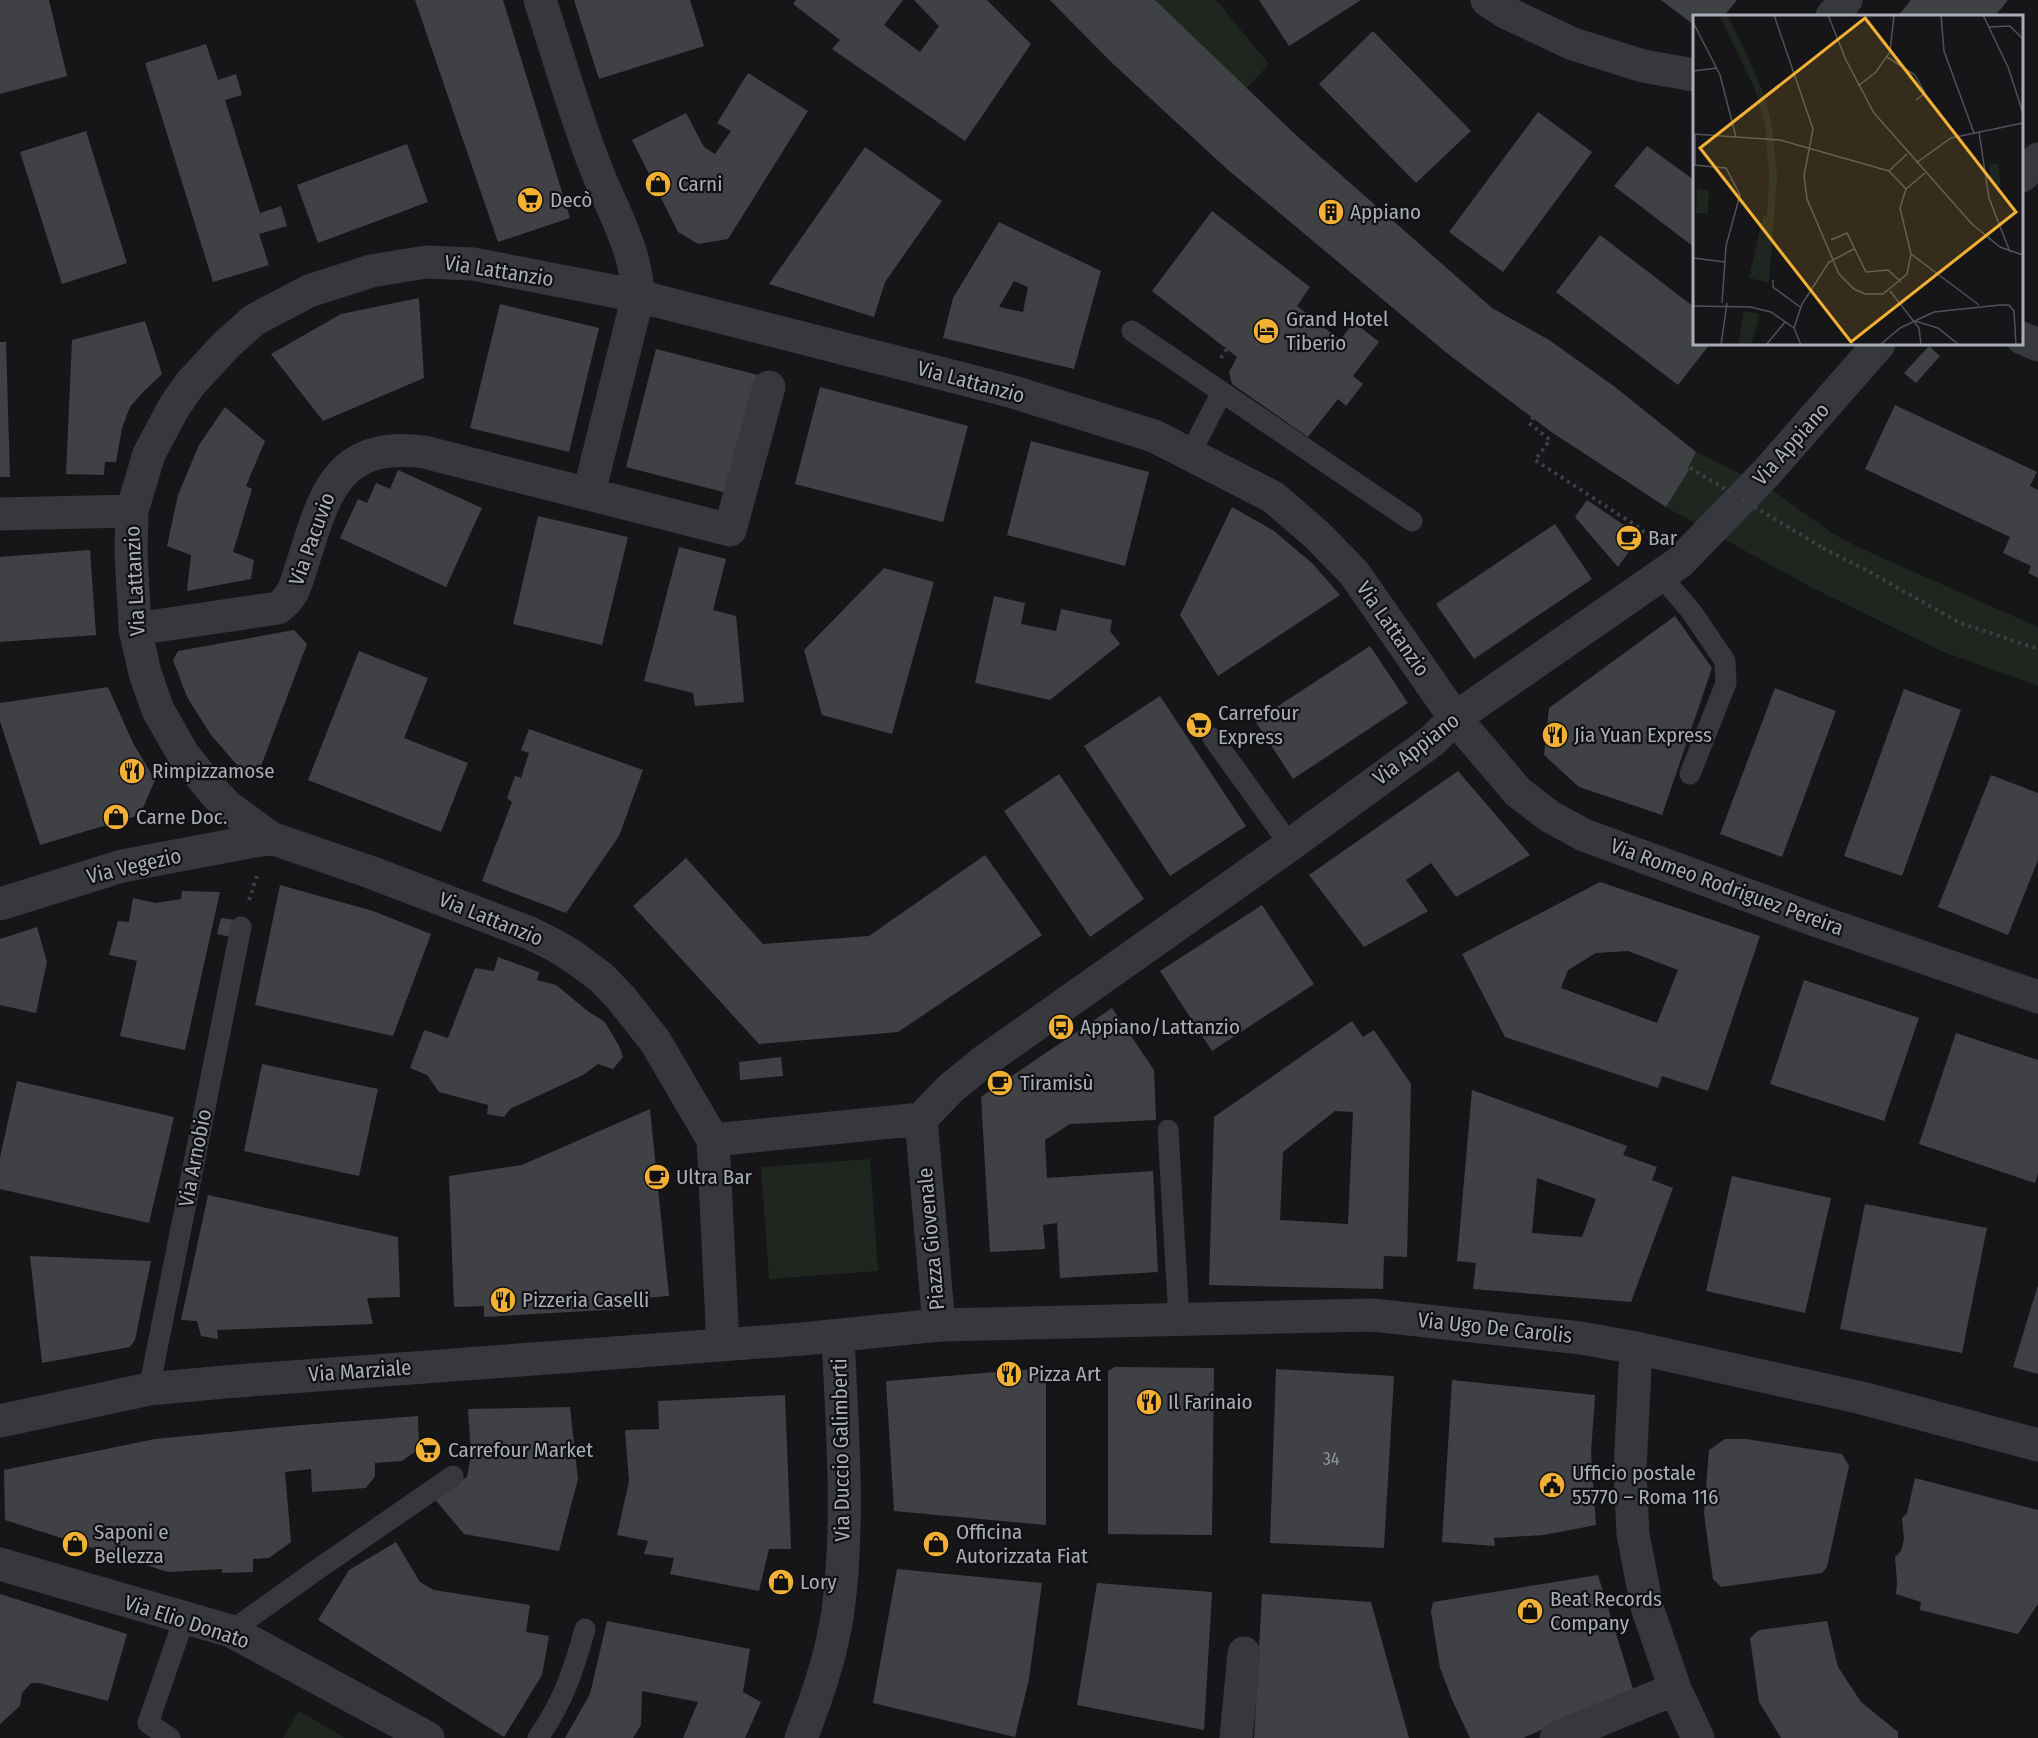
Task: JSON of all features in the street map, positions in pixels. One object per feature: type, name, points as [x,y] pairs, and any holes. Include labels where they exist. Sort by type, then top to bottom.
[{"type":"street","points":[[540,0],[595,167],[633,259],[638,296],[589,493]]},
{"type":"street","points":[[1487,0],[1505,12],[1573,44],[1643,66],[1693,75]]},
{"type":"street","points":[[1833,15],[1846,0]]},
{"type":"street","points":[[2023,175],[2038,159]]},
{"type":"street","name":"Via Lattanzio","points":[[713,1140],[668,1061],[641,1020],[602,978],[556,946],[491,918],[370,872],[271,838],[227,806],[183,754],[158,710],[145,673],[135,628],[131,552],[132,511],[142,476],[157,437],[169,414],[190,384],[226,345],[254,320],[309,291],[371,271],[411,263],[446,261],[499,268],[638,296],[1010,391],[1154,436],[1274,497],[1317,535],[1354,573],[1455,718]]},
{"type":"street","points":[[2023,338],[2038,345]]},
{"type":"street","name":"Via Appiano","points":[[921,1119],[934,1103],[983,1062],[1290,845],[1432,741],[1455,718],[1670,569],[1768,471],[1878,345]]},
{"type":"street","name":"Via Pacuvio","points":[[135,628],[278,608],[292,596],[323,502],[333,483],[347,468],[364,458],[394,451],[408,449],[424,452],[730,530],[769,387]]},
{"type":"street","points":[[0,514],[132,511]]},
{"type":"street","name":"Via Romeo Rodriguez Pereira","points":[[1455,718],[1518,792],[1549,816],[1584,835],[1815,920],[2038,996]]},
{"type":"street","name":"Via Vegezio","points":[[0,904],[122,866],[271,838]]},
{"type":"street","points":[[723,1344],[713,1140],[921,1119]]},
{"type":"street","name":"Piazza Giovenale","points":[[723,1344],[838,1336],[939,1325],[921,1119]]},
{"type":"street","name":"Via Ugo De Carolis","points":[[939,1325],[1372,1315],[1581,1338],[1636,1348],[1862,1398],[2038,1445]]},
{"type":"street","name":"Via Duccio Galimberti","points":[[801,1738],[820,1687],[838,1613],[842,1581],[843,1499],[838,1336]]},
{"type":"street","name":"Via Marziale","points":[[0,1421],[149,1389],[723,1344]]},
{"type":"street","points":[[1636,1348],[1630,1470],[1633,1534],[1647,1607],[1675,1689],[1698,1738]]},
{"type":"street","name":"Via Elio Donato","points":[[0,1564],[231,1631],[428,1738]]},
{"type":"street","points":[[1236,1738],[1244,1653]]},
{"type":"street","points":[[1556,1738],[1675,1689]]},
{"type":"lane","points":[[1132,331],[1412,521]]},
{"type":"lane","points":[[1190,454],[1222,392]]},
{"type":"lane","points":[[1670,569],[1691,611],[1725,661],[1725,683],[1690,774]]},
{"type":"lane","points":[[1213,738],[1290,845]]},
{"type":"lane","name":"Via Arnobio","points":[[149,1389],[241,927]]},
{"type":"lane","points":[[1168,1130],[1179,1319]]},
{"type":"lane","points":[[231,1631],[453,1476]]},
{"type":"lane","points":[[170,1738],[148,1723],[184,1619]]},
{"type":"lane","points":[[538,1738],[552,1717],[569,1682],[585,1629]]},
{"type":"path","points":[[1088,0],[1149,56],[1154,88],[1162,102],[1176,110],[1229,115]]},
{"type":"path","points":[[1131,0],[1158,34],[1167,39],[1184,42],[1209,58],[1221,79],[1229,115],[1252,138],[1371,240],[1491,335],[1690,468],[1823,548],[1960,623],[2038,650]]},
{"type":"path","points":[[1560,381],[1528,423],[1550,440],[1535,460],[1638,527],[1670,569]]},
{"type":"shaded area","name":"Appiano","points":[[1050,0],[1216,0],[1269,64],[1246,89],[1492,308],[1549,340],[1615,387],[1696,452],[1769,488],[1832,533],[1860,548],[2038,627],[2038,686],[1941,651],[1805,584],[1666,507],[1550,431],[1227,169],[1110,61]]},
{"type":"shaded area","points":[[870,1159],[878,1271],[769,1279],[761,1167]]},
{"type":"shaded area","points":[[299,1711],[345,1738],[283,1738]]},
{"type":"building","points":[[0,0],[49,0],[67,76],[0,94]]},
{"type":"building","points":[[415,0],[503,0],[570,218],[498,242]]},
{"type":"building","points":[[574,0],[690,0],[704,46],[599,79]]},
{"type":"building","points":[[796,0],[903,0],[884,25],[920,52],[939,26],[914,0],[987,0],[1031,44],[965,141],[832,49],[840,40],[793,4]]},
{"type":"building","name":"Appiano","points":[[1050,0],[1155,0],[1299,138],[1492,308],[1549,340],[1615,387],[1696,452],[1687,470],[1690,468],[1666,507],[1550,431],[1448,354],[1227,169],[1110,61]]},
{"type":"building","points":[[1259,0],[1361,0],[1289,46]]},
{"type":"building","points":[[1661,0],[1737,0],[1725,15],[1693,15],[1693,24]]},
{"type":"building","points":[[1911,0],[2008,0],[1996,15],[1899,15]]},
{"type":"building","points":[[1373,31],[1471,131],[1416,183],[1319,84]]},
{"type":"building","points":[[206,44],[218,80],[236,74],[242,95],[225,100],[260,213],[281,206],[287,226],[259,234],[269,265],[213,282],[145,63]]},
{"type":"building","points":[[748,73],[808,111],[728,239],[698,244],[678,232],[632,140],[686,113],[704,147],[715,154],[731,131],[717,123]]},
{"type":"building","points":[[1538,112],[1592,152],[1503,272],[1449,232]]},
{"type":"building","points":[[86,131],[127,263],[62,284],[20,152]]},
{"type":"building","points":[[407,144],[428,202],[318,243],[297,185]]},
{"type":"building","points":[[1647,146],[1693,179],[1693,246],[1614,186]]},
{"type":"building","points":[[865,147],[942,201],[885,282],[874,317],[769,284]]},
{"type":"building","name":"Grand Hotel Tiberio","points":[[1212,211],[1310,287],[1297,306],[1340,340],[1354,322],[1379,342],[1353,376],[1363,384],[1346,406],[1338,399],[1308,437],[1232,384],[1229,372],[1237,357],[1152,291]]},
{"type":"building","points":[[999,222],[1101,271],[1074,369],[943,338],[953,298]],"holes":[[[1014,281],[1028,287],[1023,312],[999,307]]]},
{"type":"building","points":[[1600,235],[1693,306],[1693,345],[1709,345],[1678,385],[1556,292]]},
{"type":"building","points":[[419,298],[424,378],[323,421],[271,354],[341,314]]},
{"type":"building","points":[[500,304],[599,328],[569,452],[470,428]]},
{"type":"building","points":[[145,321],[162,374],[130,407],[122,428],[116,462],[105,462],[104,475],[66,474],[72,340]]},
{"type":"building","points":[[0,342],[6,342],[10,477],[0,477]]},
{"type":"building","points":[[1929,346],[1940,356],[1916,383],[1904,373]]},
{"type":"building","points":[[656,349],[758,375],[727,493],[626,467]]},
{"type":"building","points":[[820,387],[968,426],[943,522],[795,484]]},
{"type":"building","points":[[1895,405],[2037,472],[2030,486],[2038,490],[2038,578],[2028,573],[2031,566],[2003,553],[2010,537],[1865,469]]},
{"type":"building","points":[[225,407],[265,441],[246,486],[252,489],[233,552],[254,560],[251,579],[187,591],[191,555],[167,546],[178,495],[199,445]]},
{"type":"building","points":[[1031,441],[1149,472],[1125,566],[1007,535]]},
{"type":"building","points":[[398,470],[482,508],[446,587],[340,538],[358,499],[367,503],[376,483],[390,489]]},
{"type":"building","points":[[1587,500],[1640,536],[1618,567],[1575,517]]},
{"type":"building","points":[[1232,507],[1274,531],[1313,564],[1340,595],[1218,676],[1180,615]]},
{"type":"building","points":[[538,516],[628,537],[602,645],[513,624]]},
{"type":"building","points":[[1555,524],[1592,579],[1474,659],[1436,604]]},
{"type":"building","points":[[679,547],[726,559],[713,610],[736,616],[744,702],[695,706],[693,693],[644,681]]},
{"type":"building","points":[[90,550],[96,635],[0,642],[0,557]]},
{"type":"building","points":[[884,568],[934,582],[892,734],[822,715],[804,650]]},
{"type":"building","points":[[994,596],[1025,603],[1021,624],[1056,631],[1061,609],[1112,620],[1110,631],[1120,644],[1050,700],[975,683]]},
{"type":"building","points":[[1675,616],[1712,668],[1662,815],[1579,787],[1544,755],[1549,708]]},
{"type":"building","points":[[294,630],[307,644],[261,766],[252,773],[244,773],[211,735],[187,697],[173,660],[178,651]]},
{"type":"building","points":[[1370,646],[1408,703],[1293,779],[1255,721]]},
{"type":"building","points":[[359,651],[428,678],[404,738],[468,763],[441,832],[308,780]]},
{"type":"building","points":[[108,687],[133,743],[155,780],[140,815],[40,845],[0,721],[0,703]]},
{"type":"building","points":[[1775,688],[1836,711],[1782,857],[1720,834]]},
{"type":"building","points":[[1904,689],[1961,710],[1902,876],[1844,856]]},
{"type":"building","points":[[1160,696],[1246,826],[1170,876],[1084,746]]},
{"type":"building","points":[[529,729],[643,770],[619,836],[566,913],[482,881],[512,802],[507,798],[515,776],[521,778],[529,753],[521,750]]},
{"type":"building","points":[[1458,771],[1530,855],[1456,897],[1431,863],[1406,880],[1428,911],[1364,947],[1309,875]]},
{"type":"building","points":[[1059,774],[1144,899],[1090,937],[1004,811]]},
{"type":"building","points":[[1991,775],[2038,793],[2038,860],[2008,935],[1938,907]]},
{"type":"building","points":[[985,855],[1042,935],[898,1032],[759,1044],[633,906],[686,858],[763,944],[869,936]]},
{"type":"building","points":[[1600,882],[1760,936],[1708,1091],[1662,1076],[1658,1088],[1505,1037],[1462,954]],"holes":[[[1628,951],[1678,970],[1657,1023],[1561,988],[1568,970],[1596,953]]]},
{"type":"building","points":[[280,885],[373,911],[431,934],[393,1036],[255,1005]]},
{"type":"building","points":[[182,891],[220,892],[185,1050],[120,1036],[137,961],[109,955],[118,921],[129,922],[133,898],[156,903],[181,899]]},
{"type":"building","points":[[1262,905],[1314,984],[1212,1051],[1160,971]]},
{"type":"building","points":[[221,918],[235,920],[231,937],[217,934]]},
{"type":"building","points":[[37,927],[47,962],[36,1013],[0,1005],[0,939]]},
{"type":"building","points":[[498,957],[539,972],[537,980],[556,985],[605,1022],[623,1057],[613,1069],[598,1064],[583,1075],[510,1109],[504,1117],[487,1114],[488,1105],[439,1092],[427,1075],[410,1068],[424,1030],[448,1038],[475,968],[494,971]]},
{"type":"building","points":[[1804,980],[1919,1018],[1884,1121],[1770,1084]]},
{"type":"building","points":[[1112,1008],[1154,1070],[1156,1120],[1070,1124],[1045,1140],[1047,1178],[1153,1171],[1158,1272],[1060,1278],[1057,1223],[1043,1225],[1045,1249],[990,1252],[981,1097]]},
{"type":"building","points":[[1352,1021],[1363,1037],[1374,1030],[1411,1084],[1407,1257],[1384,1256],[1383,1289],[1209,1285],[1214,1117]],"holes":[[[1335,1111],[1353,1112],[1348,1224],[1280,1220],[1283,1152]]]},
{"type":"building","points":[[1956,1033],[2038,1060],[2038,1173],[2035,1183],[1919,1144]]},
{"type":"building","points":[[781,1057],[783,1076],[740,1080],[739,1062]]},
{"type":"building","points":[[262,1064],[378,1089],[359,1176],[244,1151]]},
{"type":"building","points":[[17,1081],[174,1117],[149,1223],[0,1189],[0,1157]]},
{"type":"building","points":[[1472,1090],[1627,1146],[1623,1155],[1657,1167],[1652,1180],[1673,1188],[1631,1302],[1473,1289],[1476,1263],[1457,1261]],"holes":[[[1537,1178],[1596,1199],[1582,1237],[1532,1233]]]},
{"type":"building","points":[[650,1109],[669,1296],[642,1298],[639,1308],[484,1317],[484,1306],[454,1307],[449,1176],[522,1165]]},
{"type":"building","points":[[1732,1176],[1831,1198],[1805,1313],[1706,1291]]},
{"type":"building","points":[[208,1195],[398,1237],[400,1297],[367,1298],[373,1324],[217,1330],[218,1339],[201,1336],[197,1321],[181,1320]]},
{"type":"building","points":[[1865,1204],[1987,1228],[1962,1353],[1840,1329]]},
{"type":"building","points":[[30,1256],[151,1261],[135,1340],[130,1347],[42,1363]]},
{"type":"building","points":[[2038,1285],[2038,1374],[2013,1367]]},
{"type":"building","points":[[1115,1367],[1214,1368],[1212,1535],[1108,1534],[1108,1371]]},
{"type":"building","points":[[1046,1368],[1046,1525],[894,1511],[886,1381]]},
{"type":"building","points":[[1276,1369],[1394,1376],[1384,1548],[1270,1543]]},
{"type":"building","points":[[1452,1380],[1595,1395],[1591,1453],[1596,1525],[1544,1535],[1494,1538],[1495,1546],[1442,1542]]},
{"type":"building","points":[[785,1395],[791,1549],[769,1549],[759,1591],[670,1574],[674,1558],[644,1554],[648,1541],[617,1535],[629,1481],[625,1430],[659,1429],[658,1401]]},
{"type":"building","points":[[570,1407],[578,1479],[559,1551],[464,1534],[432,1496],[467,1477],[471,1455],[468,1409]]},
{"type":"building","points":[[418,1416],[419,1449],[402,1461],[375,1463],[375,1476],[366,1488],[312,1492],[311,1469],[285,1472],[291,1542],[269,1558],[253,1559],[253,1572],[222,1573],[222,1569],[168,1572],[5,1520],[4,1470],[155,1439]]},
{"type":"building","points":[[1725,1439],[1746,1439],[1842,1454],[1849,1466],[1827,1567],[1822,1573],[1721,1587],[1713,1579],[1704,1514],[1709,1450]]},
{"type":"building","points":[[1915,1478],[2038,1510],[2038,1604],[2018,1634],[1920,1610],[1921,1602],[1896,1594],[1895,1557],[1901,1551],[1904,1539],[1902,1518],[1907,1513]]},
{"type":"building","points":[[396,1542],[420,1582],[434,1590],[530,1605],[526,1632],[549,1636],[542,1675],[504,1737],[318,1620],[349,1570]]},
{"type":"building","points":[[897,1569],[1042,1583],[1029,1679],[1015,1737],[873,1703]]},
{"type":"building","points":[[1598,1575],[1633,1689],[1523,1738],[1470,1738],[1440,1668],[1431,1612],[1433,1602]]},
{"type":"building","points":[[1097,1583],[1212,1592],[1204,1730],[1077,1705]]},
{"type":"building","points":[[0,1594],[127,1634],[108,1701],[39,1683],[31,1683],[22,1693],[20,1706],[0,1724]]},
{"type":"building","points":[[1262,1594],[1371,1602],[1409,1738],[1254,1738]]},
{"type":"building","points":[[607,1621],[750,1649],[743,1692],[761,1702],[745,1738],[683,1738],[698,1702],[642,1691],[641,1725],[633,1738],[565,1738],[590,1694]]},
{"type":"building","points":[[1827,1621],[1838,1667],[1861,1702],[1898,1732],[1898,1738],[1781,1738],[1759,1702],[1750,1638],[1759,1630]]},
{"type":"place","name":"Carni","points":[[658,184]]},
{"type":"place","name":"Decò","points":[[530,200]]},
{"type":"place","name":"Appiano","points":[[1331,212]]},
{"type":"place","name":"Grand Hotel Tiberio","points":[[1266,331]]},
{"type":"place","name":"Bar","points":[[1629,538]]},
{"type":"place","name":"Carrefour Express","points":[[1199,725]]},
{"type":"place","name":"Jia Yuan Express","points":[[1555,735]]},
{"type":"place","name":"Rimpizzamose","points":[[132,771]]},
{"type":"place","name":"Carne Doc.","points":[[116,817]]},
{"type":"place","name":"Appiano/Lattanzio","points":[[1061,1027]]},
{"type":"place","name":"Tiramisù","points":[[1000,1083]]},
{"type":"place","name":"Ultra Bar","points":[[657,1177]]},
{"type":"place","name":"Pizzeria Caselli","points":[[503,1300]]},
{"type":"place","name":"Pizza Art","points":[[1009,1374]]},
{"type":"place","name":"Il Farinaio","points":[[1149,1402]]},
{"type":"place","name":"Carrefour Market","points":[[428,1450]]},
{"type":"place","name":"Ufficio postale 55770 – Roma 116","points":[[1552,1485]]},
{"type":"place","name":"Saponi e Bellezza","points":[[75,1544]]},
{"type":"place","name":"Officina Autorizzata Fiat","points":[[936,1544]]},
{"type":"place","name":"Lory","points":[[781,1582]]},
{"type":"place","name":"Beat Records Company","points":[[1530,1611]]}]
